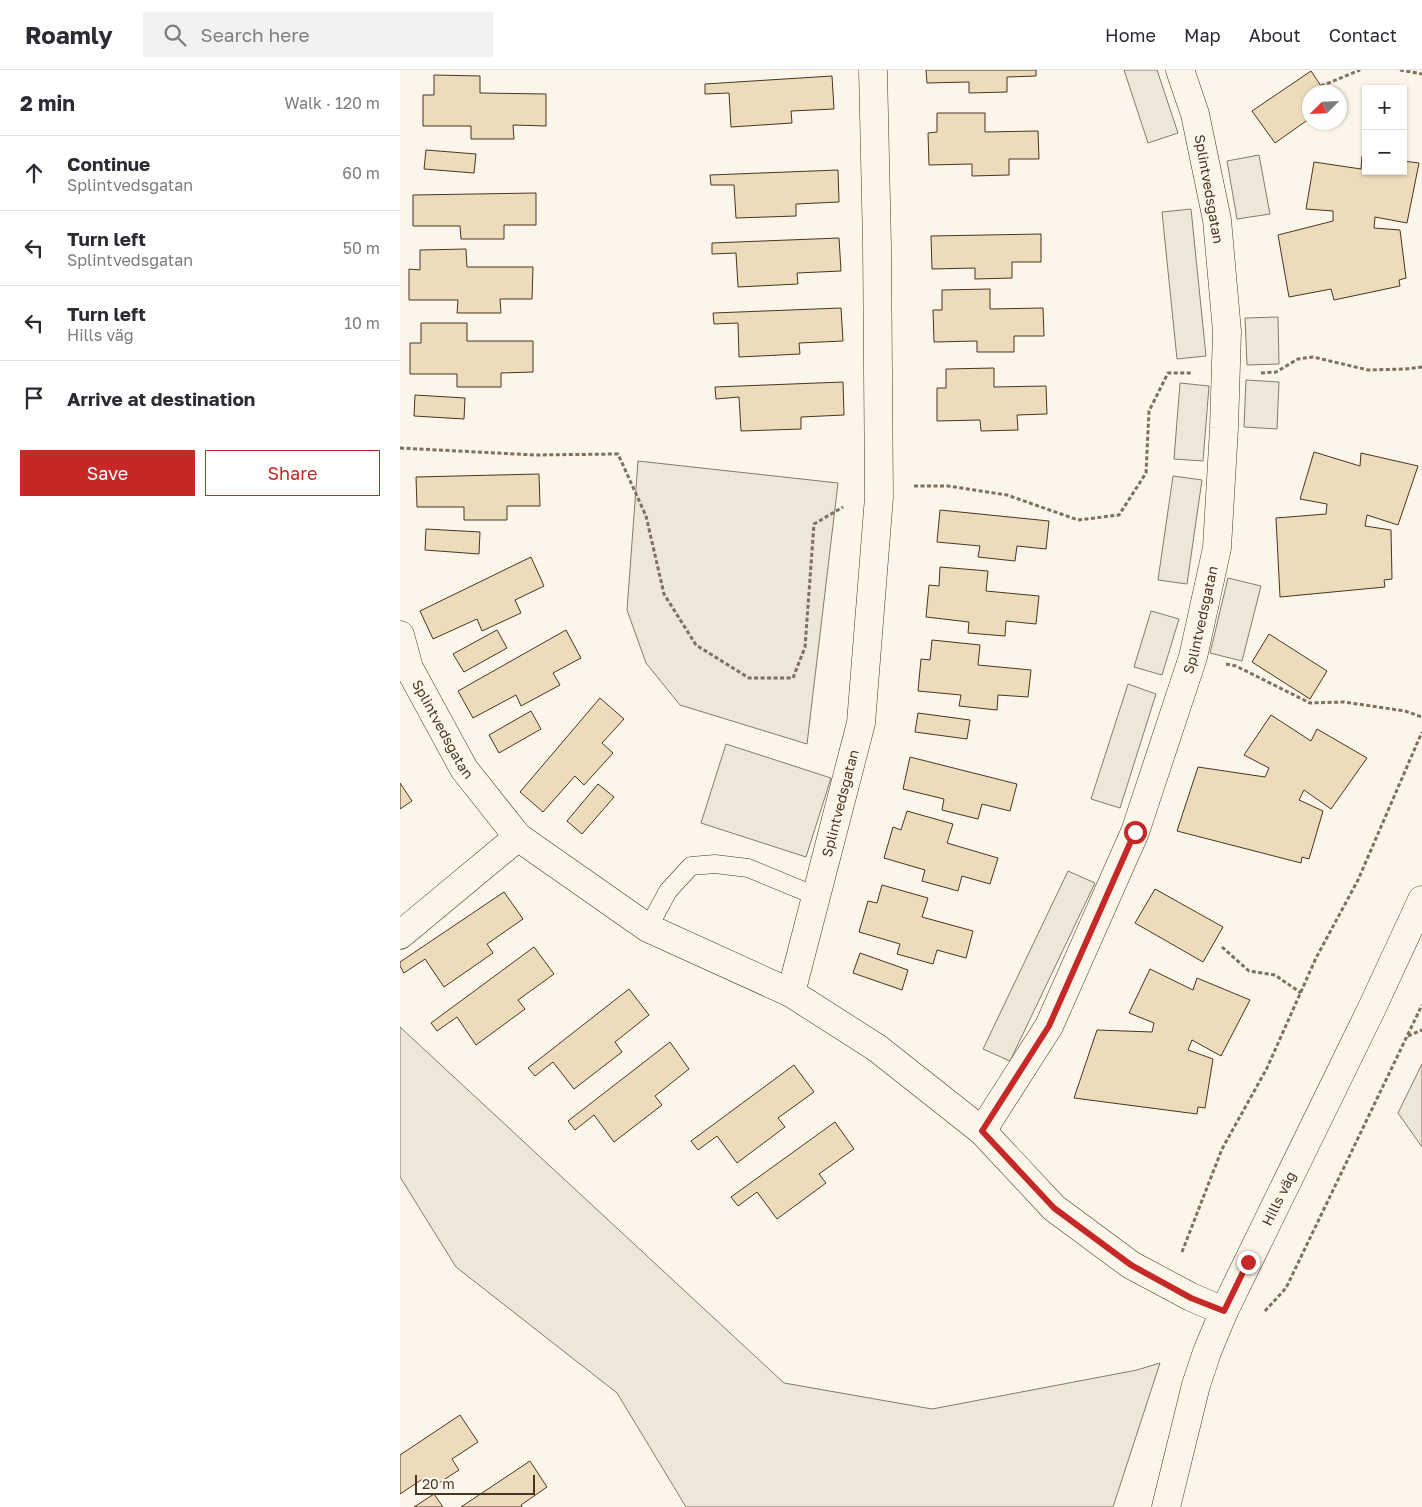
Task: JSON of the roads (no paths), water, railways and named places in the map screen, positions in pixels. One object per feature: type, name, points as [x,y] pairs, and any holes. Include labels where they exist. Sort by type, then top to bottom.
[{"type":"street","name":"Splintvedsgatan","points":[[791,993],[861,723],[879,497],[877,245],[873,70]]},
{"type":"street","name":"Splintvedsgatan","points":[[982,1131],[1049,1026],[1135,832],[1193,657],[1216,548],[1224,428],[1227,331],[1217,220],[1195,114],[1180,70]]},
{"type":"street","name":"Splintvedsgatan","points":[[400,635],[409,668],[464,769],[518,837],[648,928],[791,993],[877,1048],[982,1131],[1054,1208],[1131,1265],[1191,1298],[1224,1311]]},
{"type":"street","points":[[400,935],[518,837]]},
{"type":"street","name":"Hills väg","points":[[1166,1507],[1196,1385],[1224,1311],[1367,1018],[1422,900]]},
{"type":"lane","points":[[648,928],[668,891],[691,866],[714,864],[748,868],[816,896]]}]
